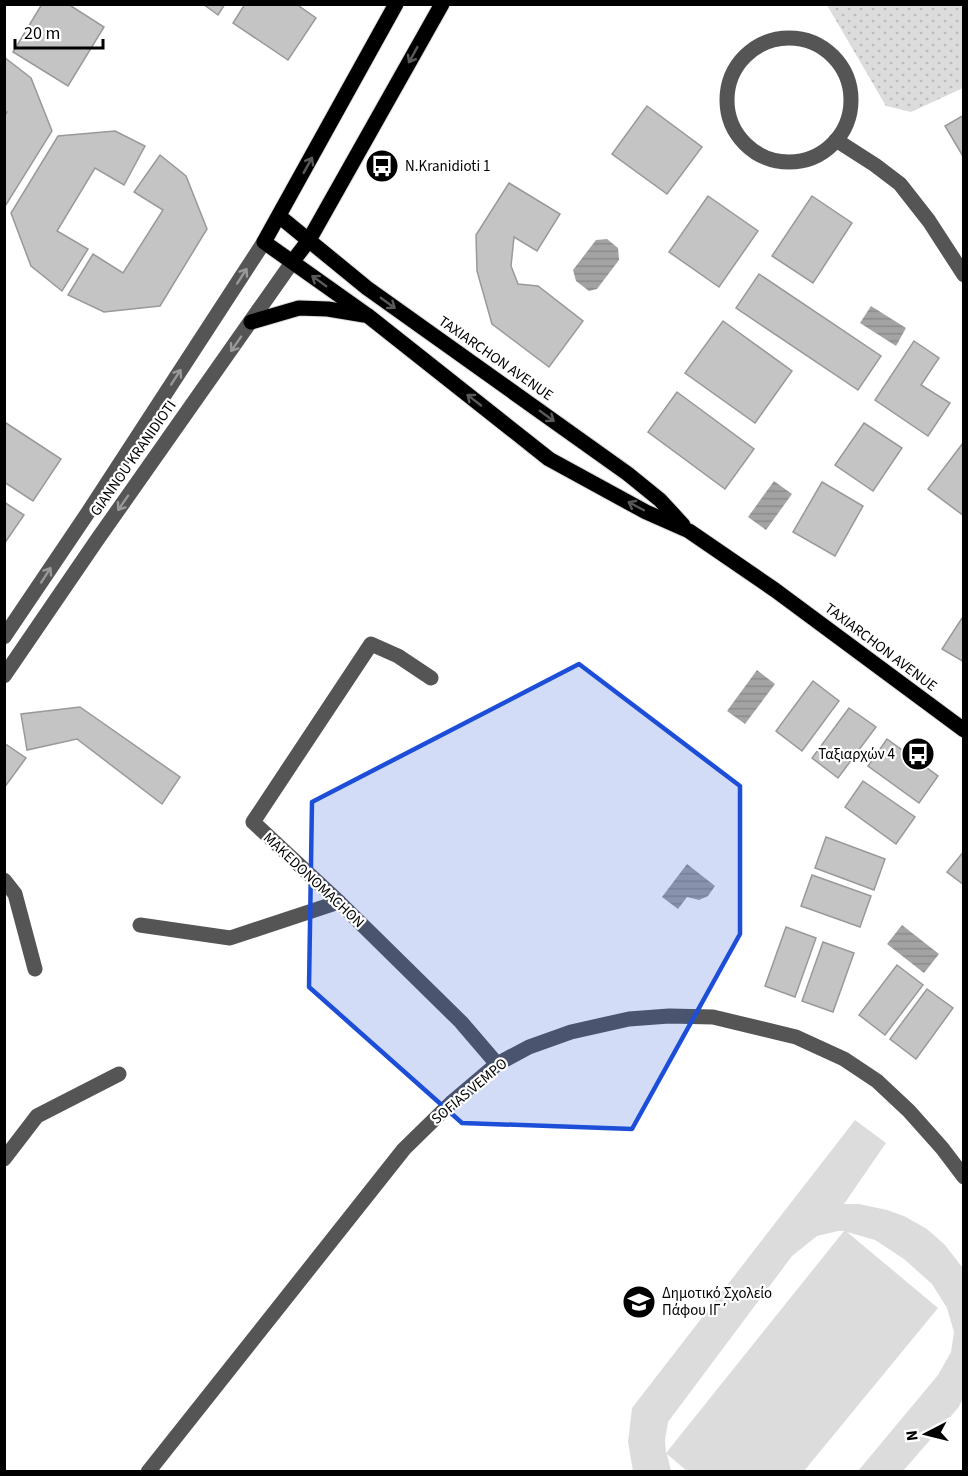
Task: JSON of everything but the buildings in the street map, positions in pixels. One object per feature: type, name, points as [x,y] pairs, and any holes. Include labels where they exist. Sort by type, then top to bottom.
[{"type":"main road","points":[[264,242],[396,4]]},
{"type":"main road","points":[[293,261],[309,240],[442,4]]},
{"type":"main road","name":"TAXIARCHON AVENUE","points":[[279,216],[366,288],[628,474],[660,500],[689,531]]},
{"type":"main road","name":"TAXIARCHON AVENUE","points":[[264,242],[367,315],[549,459],[646,512],[689,531],[775,590],[963,730]]},
{"type":"main road","points":[[251,322],[299,308],[328,309],[367,315]]},
{"type":"street","points":[[783,38],[808,40],[829,52],[844,71],[851,94],[848,118],[836,140],[819,154],[788,162],[767,158],[748,147],[734,129],[727,106],[729,81],[741,60],[760,45],[783,38]]},
{"type":"street","points":[[836,140],[900,184],[929,220],[963,274]]},
{"type":"street","name":"GIANNOU KRANIDIOTI","points":[[4,637],[9,621],[264,242]]},
{"type":"street","name":"GIANNOU KRANIDIOTI","points":[[4,676],[293,261]]},
{"type":"street","points":[[9,621],[33,637]]},
{"type":"street","name":"MAKEDONOMACHON","points":[[431,678],[398,656],[371,644],[253,822],[339,902],[461,1022],[496,1064]]},
{"type":"street","points":[[4,880],[15,894],[35,969]]},
{"type":"street","points":[[140,925],[230,938],[339,902]]},
{"type":"street","name":"SOFIAS VEMPO","points":[[148,1472],[404,1149],[451,1103],[496,1064],[529,1047],[571,1032],[629,1019],[669,1016],[713,1017],[796,1037],[844,1059],[877,1081],[909,1111],[942,1148],[963,1177]]},
{"type":"street","points":[[4,1159],[37,1116],[119,1074]]},
{"type":"highlighted area","points":[[579,664],[740,786],[740,934],[632,1129],[462,1123],[309,987],[312,802]]},
{"type":"shaded area","points":[[827,5],[963,5],[963,88],[911,112],[886,106]]},
{"type":"shaded area","points":[[607,239],[618,248],[619,260],[597,289],[589,291],[576,281],[573,270],[596,240]]},
{"type":"shaded area","points":[[871,306],[906,328],[896,346],[860,323]]},
{"type":"shaded area","points":[[774,481],[792,494],[766,530],[748,517]]},
{"type":"shaded area","points":[[757,670],[775,684],[745,724],[727,711]]},
{"type":"shaded area","points":[[687,864],[715,886],[708,896],[699,900],[687,897],[678,909],[662,897]]},
{"type":"shaded area","points":[[902,925],[939,954],[924,973],[887,944]]},
{"type":"shaded area","points":[[855,1120],[886,1143],[844,1204],[859,1204],[904,1216],[927,1229],[945,1245],[964,1271],[964,1397],[958,1408],[903,1471],[858,1471],[938,1375],[951,1352],[954,1332],[947,1308],[932,1284],[904,1259],[875,1240],[847,1232],[938,1308],[804,1471],[687,1471],[667,1454],[671,1471],[633,1471],[628,1442],[632,1408]],"holes":[[[844,1231],[666,1453],[665,1440],[668,1422],[792,1256],[817,1236]]]},
{"type":"place","name":"N.Kranidioti 1","points":[[382,166]]},
{"type":"place","name":"Ταξιαρχών 4","points":[[918,754]]},
{"type":"place","name":"Δημοτικό Σχολείο Πάφου ΙΓ΄","points":[[639,1302]]}]
